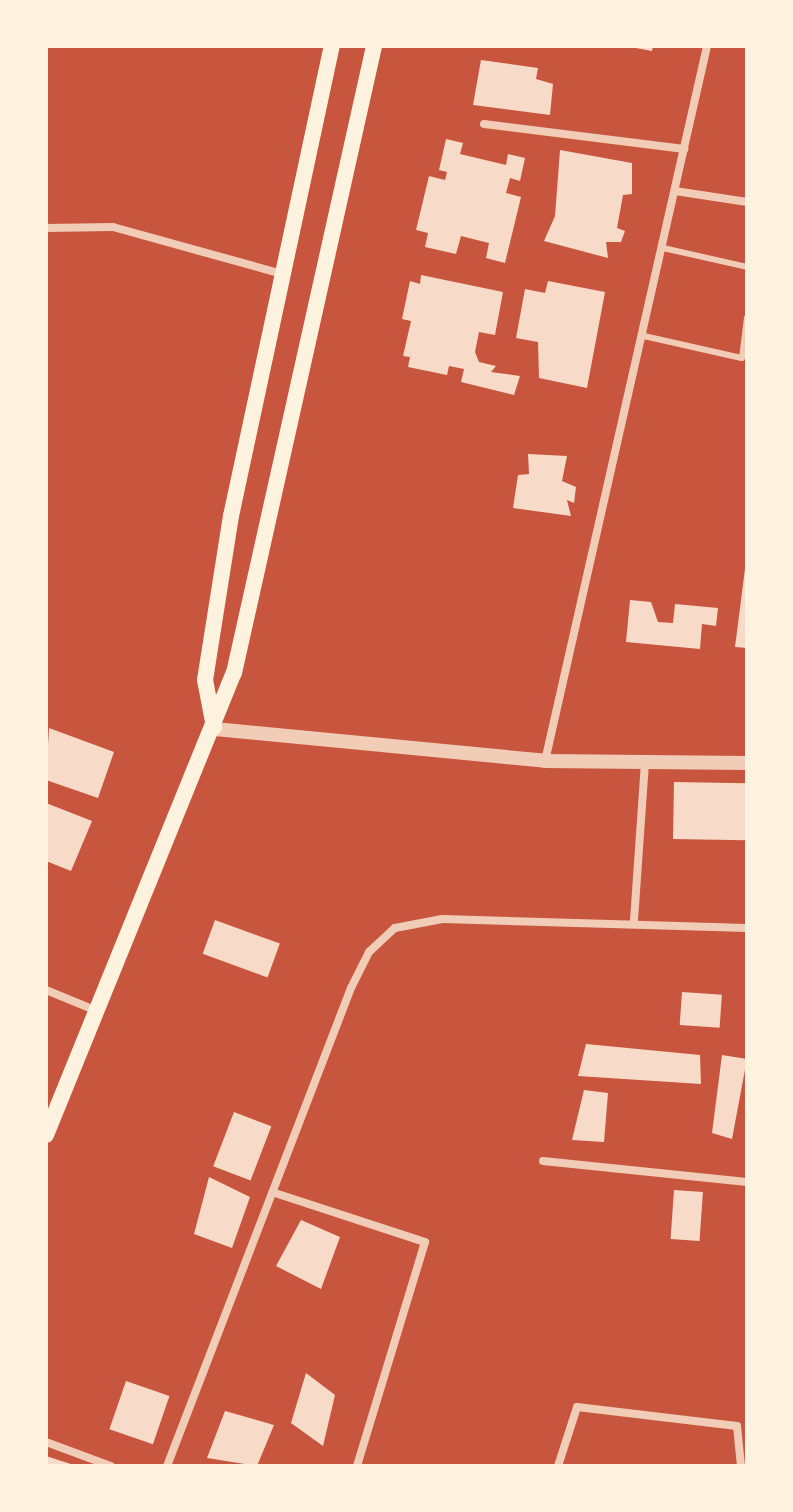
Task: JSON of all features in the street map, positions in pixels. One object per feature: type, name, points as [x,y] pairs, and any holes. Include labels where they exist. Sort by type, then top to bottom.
[{"type":"main road","points":[[215,729],[205,680],[210,639],[332,46]]},
{"type":"main road","points":[[46,1135],[92,1009],[215,729],[234,673],[374,46]]},
{"type":"street","points":[[545,761],[644,336],[707,46]]},
{"type":"street","points":[[484,124],[684,149]]},
{"type":"street","points":[[675,191],[747,202]]},
{"type":"street","points":[[46,228],[113,227],[286,275]]},
{"type":"street","points":[[215,729],[545,761],[747,763]]},
{"type":"street","points":[[634,920],[645,762]]},
{"type":"street","points":[[167,1466],[275,1193],[351,988],[369,952],[395,928],[442,919],[634,920],[747,928]]},
{"type":"street","points":[[46,990],[92,1009]]},
{"type":"street","points":[[543,1161],[747,1182]]},
{"type":"street","points":[[275,1193],[425,1242],[357,1466]]},
{"type":"street","points":[[558,1466],[577,1407],[737,1426],[741,1466]]},
{"type":"street","points":[[46,1442],[111,1466]]},
{"type":"lane","points":[[663,248],[747,267]]},
{"type":"lane","points":[[644,336],[742,358],[747,317]]},
{"type":"building","points":[[625,46],[653,46],[652,51]]},
{"type":"building","points":[[481,60],[538,68],[536,79],[553,84],[550,115],[473,105]]},
{"type":"building","points":[[446,139],[463,143],[460,154],[506,165],[508,154],[525,158],[520,181],[510,178],[506,193],[521,197],[505,263],[486,258],[489,243],[461,236],[456,254],[425,247],[428,233],[416,230],[429,176],[445,180],[447,172],[439,170]]},
{"type":"building","points":[[560,150],[632,163],[632,194],[623,195],[617,228],[625,231],[621,242],[606,242],[608,258],[544,241],[555,216]]},
{"type":"building","points":[[421,275],[503,292],[495,335],[479,332],[475,352],[479,362],[496,366],[491,372],[520,376],[514,395],[461,382],[464,369],[449,366],[447,375],[408,367],[410,357],[403,356],[411,321],[402,319],[410,281],[420,284]]},
{"type":"building","points":[[548,281],[605,292],[587,388],[539,378],[538,342],[516,338],[525,289],[545,293]]},
{"type":"building","points":[[528,454],[567,456],[562,481],[576,487],[574,503],[567,500],[571,516],[513,508],[518,475],[529,474]]},
{"type":"building","points":[[747,553],[747,648],[735,647]]},
{"type":"building","points":[[630,600],[651,602],[658,622],[673,623],[675,604],[718,608],[716,626],[702,624],[700,649],[626,642]]},
{"type":"building","points":[[49,728],[114,752],[98,798],[46,780]]},
{"type":"building","points":[[674,782],[747,783],[746,840],[673,839]]},
{"type":"building","points":[[46,803],[92,821],[71,871],[46,861]]},
{"type":"building","points":[[215,920],[280,944],[268,977],[203,954]]},
{"type":"building","points":[[682,992],[722,995],[720,1028],[680,1025]]},
{"type":"building","points":[[586,1044],[700,1055],[701,1084],[578,1076]]},
{"type":"building","points":[[722,1055],[747,1059],[732,1139],[712,1133]]},
{"type":"building","points":[[584,1090],[608,1093],[604,1142],[572,1140]]},
{"type":"building","points":[[234,1112],[271,1126],[251,1180],[213,1166]]},
{"type":"building","points":[[209,1177],[250,1197],[232,1248],[194,1234]]},
{"type":"building","points":[[674,1190],[703,1192],[700,1241],[671,1239]]},
{"type":"building","points":[[301,1220],[340,1237],[321,1289],[276,1266]]},
{"type":"building","points":[[306,1373],[335,1395],[323,1446],[291,1423]]},
{"type":"building","points":[[126,1381],[169,1396],[153,1444],[109,1429]]},
{"type":"building","points":[[225,1411],[274,1425],[257,1466],[207,1458]]},
{"type":"building","points":[[46,1456],[74,1465],[74,1466],[46,1466]]}]
